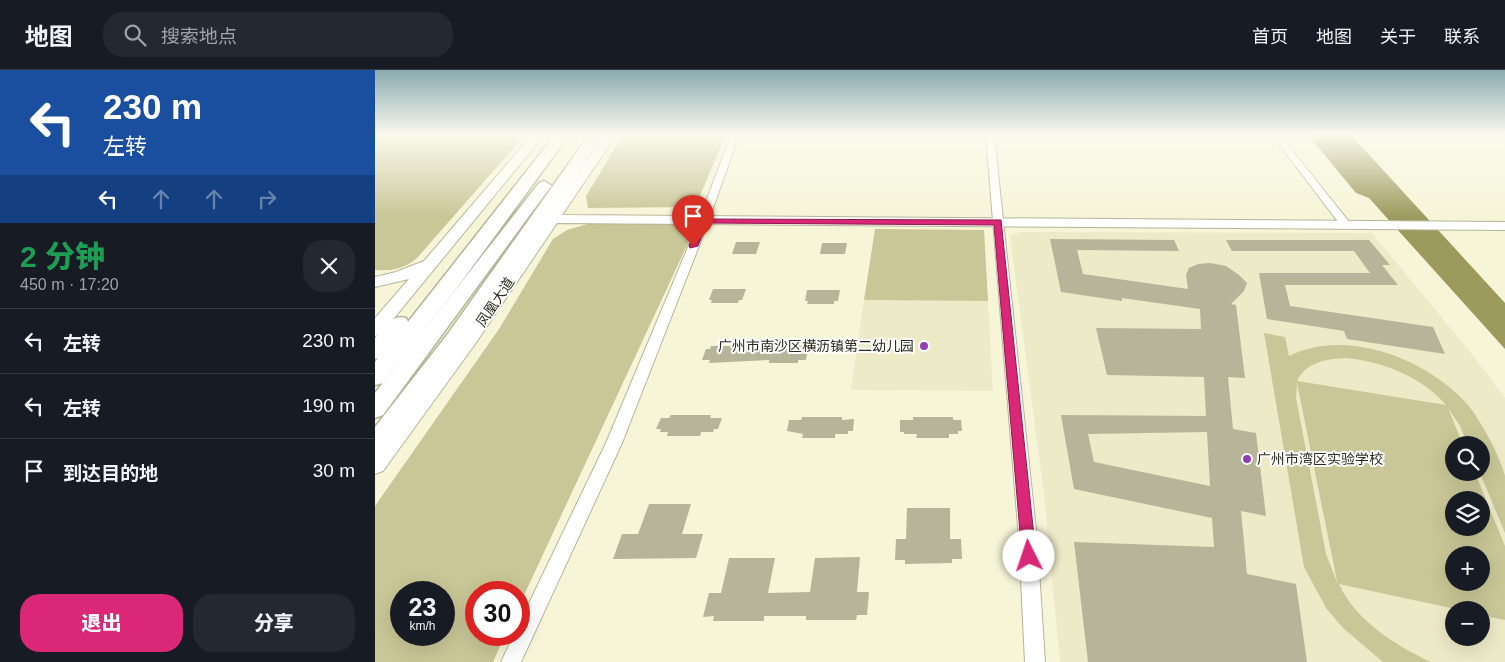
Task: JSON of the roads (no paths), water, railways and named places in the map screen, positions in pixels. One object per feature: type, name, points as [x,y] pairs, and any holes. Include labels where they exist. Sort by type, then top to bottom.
[{"type":"main road","points":[[375,352],[529,163]]},
{"type":"main road","points":[[375,377],[452,281],[541,163]]},
{"type":"main road","name":"凤凰大道","points":[[375,409],[560,163]]},
{"type":"main road","points":[[375,444],[454,340],[576,163]]},
{"type":"street","points":[[375,330],[514,163]]},
{"type":"street","name":"凤凰大道","points":[[375,465],[469,340],[590,163]]},
{"type":"street","points":[[511,662],[614,443],[724,163]]},
{"type":"street","points":[[993,163],[1028,539],[1035,662]]},
{"type":"street","points":[[1298,163],[1346,225]]},
{"type":"street","points":[[552,219],[1505,226]]},
{"type":"street","points":[[375,283],[401,276],[431,263]]},
{"type":"street","points":[[375,283],[389,291],[393,296],[394,307]]},
{"type":"place","name":"广州市南沙区横沥镇第二幼儿园","points":[[924,346]]},
{"type":"place","name":"广州市湾区实验学校","points":[[1247,459]]}]
